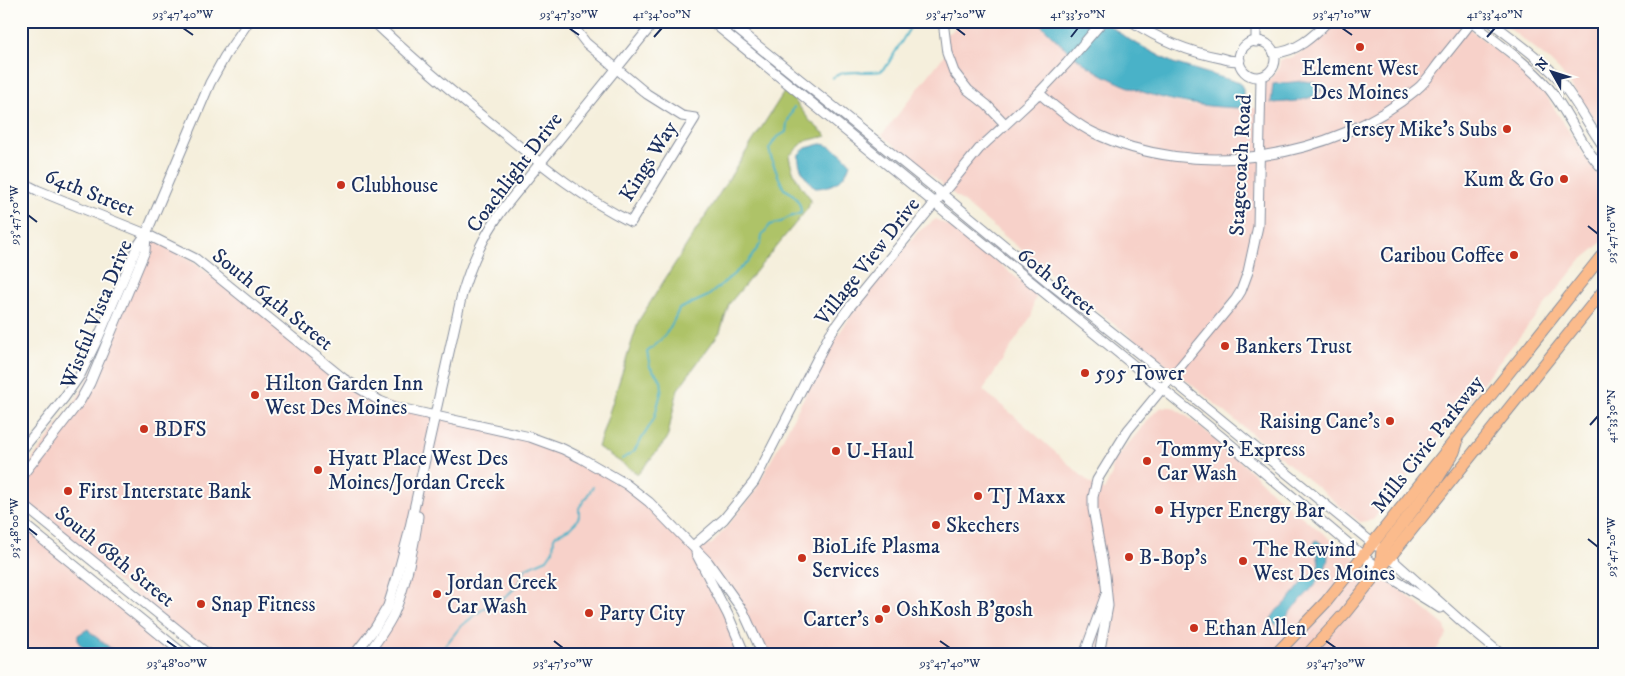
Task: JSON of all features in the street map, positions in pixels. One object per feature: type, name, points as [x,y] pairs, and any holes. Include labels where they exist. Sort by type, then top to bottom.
[{"type":"main road","name":"Mills Civic Parkway","points":[[1381,550],[1460,432],[1604,253]]},
{"type":"main road","name":"Mills Civic Parkway","points":[[1275,655],[1326,602],[1363,556],[1381,550],[1604,290]]},
{"type":"main road","points":[[1307,655],[1345,613],[1380,569],[1381,550]]},
{"type":"street","name":"Wistful Vista Drive","points":[[21,451],[80,375],[137,247],[146,234],[210,84],[228,51],[250,21]]},
{"type":"street","points":[[373,21],[420,65],[540,163]]},
{"type":"street","points":[[569,21],[586,43],[616,69]]},
{"type":"street","name":"Coachlight Drive","points":[[354,655],[375,628],[388,606],[408,536],[462,294],[472,262],[497,217],[655,21]]},
{"type":"street","name":"60th Street","points":[[711,21],[1162,388],[1363,556],[1461,621]]},
{"type":"street","name":"60th Street","points":[[727,21],[1381,550],[1461,621]]},
{"type":"street","points":[[943,21],[946,53],[954,72],[968,90],[987,105],[1005,124]]},
{"type":"street","name":"Village View Drive","points":[[693,546],[724,519],[747,492],[759,473],[830,334],[848,308],[979,149],[1039,93],[1067,64],[1103,21]]},
{"type":"street","points":[[1131,21],[1162,39],[1198,53],[1229,60],[1240,60]]},
{"type":"street","points":[[1256,21],[1256,42]]},
{"type":"street","points":[[1274,53],[1290,51],[1299,46],[1320,30],[1328,21]]},
{"type":"street","points":[[1490,21],[1555,75],[1575,101],[1604,147]]},
{"type":"street","points":[[1039,93],[1072,120],[1093,132],[1113,141],[1149,152],[1199,158],[1236,158],[1291,151],[1337,136],[1392,107],[1424,83],[1471,22],[1525,65],[1546,85],[1589,152],[1604,170]]},
{"type":"street","points":[[1256,42],[1266,44],[1274,53],[1274,66],[1271,71],[1261,77],[1250,76],[1245,72],[1240,60],[1241,52],[1245,47],[1256,42]]},
{"type":"street","name":"Kings Way","points":[[540,163],[578,192],[631,222],[695,118],[682,116],[669,110],[616,69]]},
{"type":"street","name":"Stagecoach Road","points":[[1098,655],[1108,606],[1095,527],[1093,497],[1098,480],[1128,430],[1236,299],[1243,287],[1258,226],[1261,77]]},
{"type":"street","name":"64th Street","points":[[21,182],[146,234]]},
{"type":"street","name":"Wistful Vista Drive","points":[[21,477],[80,401],[90,383],[145,251],[146,234]]},
{"type":"street","name":"South 64th Street","points":[[146,234],[196,259],[351,384],[380,401],[395,407],[530,437],[563,449],[626,484],[649,502],[693,546],[726,586],[743,611],[763,655]]},
{"type":"street","name":"Coachlight Drive","points":[[366,655],[382,635],[394,612],[415,538],[420,483]]},
{"type":"street","name":"South 68th Street","points":[[21,503],[209,655]]},
{"type":"street","name":"South 68th Street","points":[[21,522],[185,655]]},
{"type":"street","name":"South 64th Street","points":[[693,546],[728,615],[745,655]]},
{"type":"street","points":[[1084,655],[1107,592]]},
{"type":"street","points":[[1461,621],[1502,655]]},
{"type":"shaded area","points":[[960,21],[1037,21],[1061,44],[1094,70],[1135,89],[1166,100],[1190,105],[1263,108],[1264,84],[1275,74],[1280,60],[1293,57],[1310,47],[1338,21],[1460,21],[1542,89],[1584,155],[1604,179],[1604,239],[1580,261],[1373,520],[1360,522],[1176,372],[1057,279],[882,135],[946,53],[945,34],[952,31]]},
{"type":"shaded area","points":[[1500,21],[1604,21],[1604,135],[1560,71]]},
{"type":"shaded area","points":[[936,219],[965,235],[1035,293],[1036,297],[1032,315],[983,390],[1090,483],[1104,490],[1112,474],[1112,463],[1155,412],[1162,407],[1172,407],[1188,417],[1225,447],[1282,501],[1379,577],[1398,588],[1445,626],[1447,634],[1433,655],[763,655],[743,611],[694,548],[745,655],[209,655],[21,503],[21,475],[77,399],[109,340],[146,234],[173,247],[380,401],[530,437],[626,484],[693,546],[712,544],[753,495],[832,344],[864,296],[918,232]]},
{"type":"shaded area","points":[[21,522],[185,655],[21,655]]},
{"type":"green space","points":[[786,89],[810,121],[827,136],[805,141],[789,156],[797,179],[811,199],[808,208],[729,304],[720,332],[678,389],[667,439],[638,474],[598,447],[639,320]]},
{"type":"water","points":[[1037,21],[1103,21],[1128,39],[1173,63],[1240,83],[1243,89],[1243,108],[1186,103],[1131,88],[1088,66],[1065,48]]},
{"type":"water","points":[[1303,81],[1314,82],[1322,90],[1318,94],[1305,99],[1271,103],[1273,84]]},
{"type":"water","points":[[821,144],[837,150],[850,163],[845,174],[837,182],[821,188],[815,188],[805,177],[799,164],[799,154],[806,148]]},
{"type":"water","points":[[1316,540],[1324,546],[1328,554],[1323,572],[1311,590],[1283,621],[1277,625],[1271,619],[1277,610],[1311,576],[1319,564],[1317,552],[1313,546]]},
{"type":"water","points":[[88,629],[119,655],[90,655],[78,642],[78,635]]},
{"type":"waterway","points":[[832,78],[849,72],[881,71],[888,64],[914,21]]},
{"type":"waterway","points":[[622,459],[634,451],[654,419],[662,389],[661,380],[650,367],[647,352],[666,333],[679,309],[708,296],[748,262],[761,243],[762,235],[770,225],[801,213],[800,205],[796,198],[784,189],[773,165],[769,149],[776,138],[786,132],[787,123],[794,107]]},
{"type":"waterway","points":[[438,655],[460,627],[484,608],[501,601],[516,587],[526,568],[547,559],[553,550],[554,538],[576,522],[579,516],[579,508],[593,487]]},
{"type":"place","name":"Element West Des Moines","points":[[1360,47]]},
{"type":"place","name":"Jersey Mike's Subs","points":[[1507,129]]},
{"type":"place","name":"Kum & Go","points":[[1564,179]]},
{"type":"place","name":"Clubhouse","points":[[341,185]]},
{"type":"place","name":"Caribou Coffee","points":[[1514,255]]},
{"type":"place","name":"Bankers Trust","points":[[1225,346]]},
{"type":"place","name":"595 Tower","points":[[1085,373]]},
{"type":"place","name":"Hilton Garden Inn West Des Moines","points":[[255,395]]},
{"type":"place","name":"Raising Cane's","points":[[1390,421]]},
{"type":"place","name":"BDFS","points":[[144,429]]},
{"type":"place","name":"U-Haul","points":[[836,451]]},
{"type":"place","name":"Tommy's Express Car Wash","points":[[1147,461]]},
{"type":"place","name":"Hyatt Place West Des Moines/Jordan Creek","points":[[318,470]]},
{"type":"place","name":"First Interstate Bank","points":[[68,491]]},
{"type":"place","name":"TJ Maxx","points":[[978,496]]},
{"type":"place","name":"Hyper Energy Bar","points":[[1159,510]]},
{"type":"place","name":"Skechers","points":[[936,525]]},
{"type":"place","name":"B-Bop's","points":[[1129,557]]},
{"type":"place","name":"BioLife Plasma Services","points":[[802,558]]},
{"type":"place","name":"The Rewind West Des Moines","points":[[1243,561]]},
{"type":"place","name":"Jordan Creek Car Wash","points":[[437,594]]},
{"type":"place","name":"Snap Fitness","points":[[201,604]]},
{"type":"place","name":"OshKosh B'gosh","points":[[886,609]]},
{"type":"place","name":"Party City","points":[[589,613]]},
{"type":"place","name":"Carter's","points":[[879,619]]},
{"type":"place","name":"Ethan Allen","points":[[1194,628]]}]
